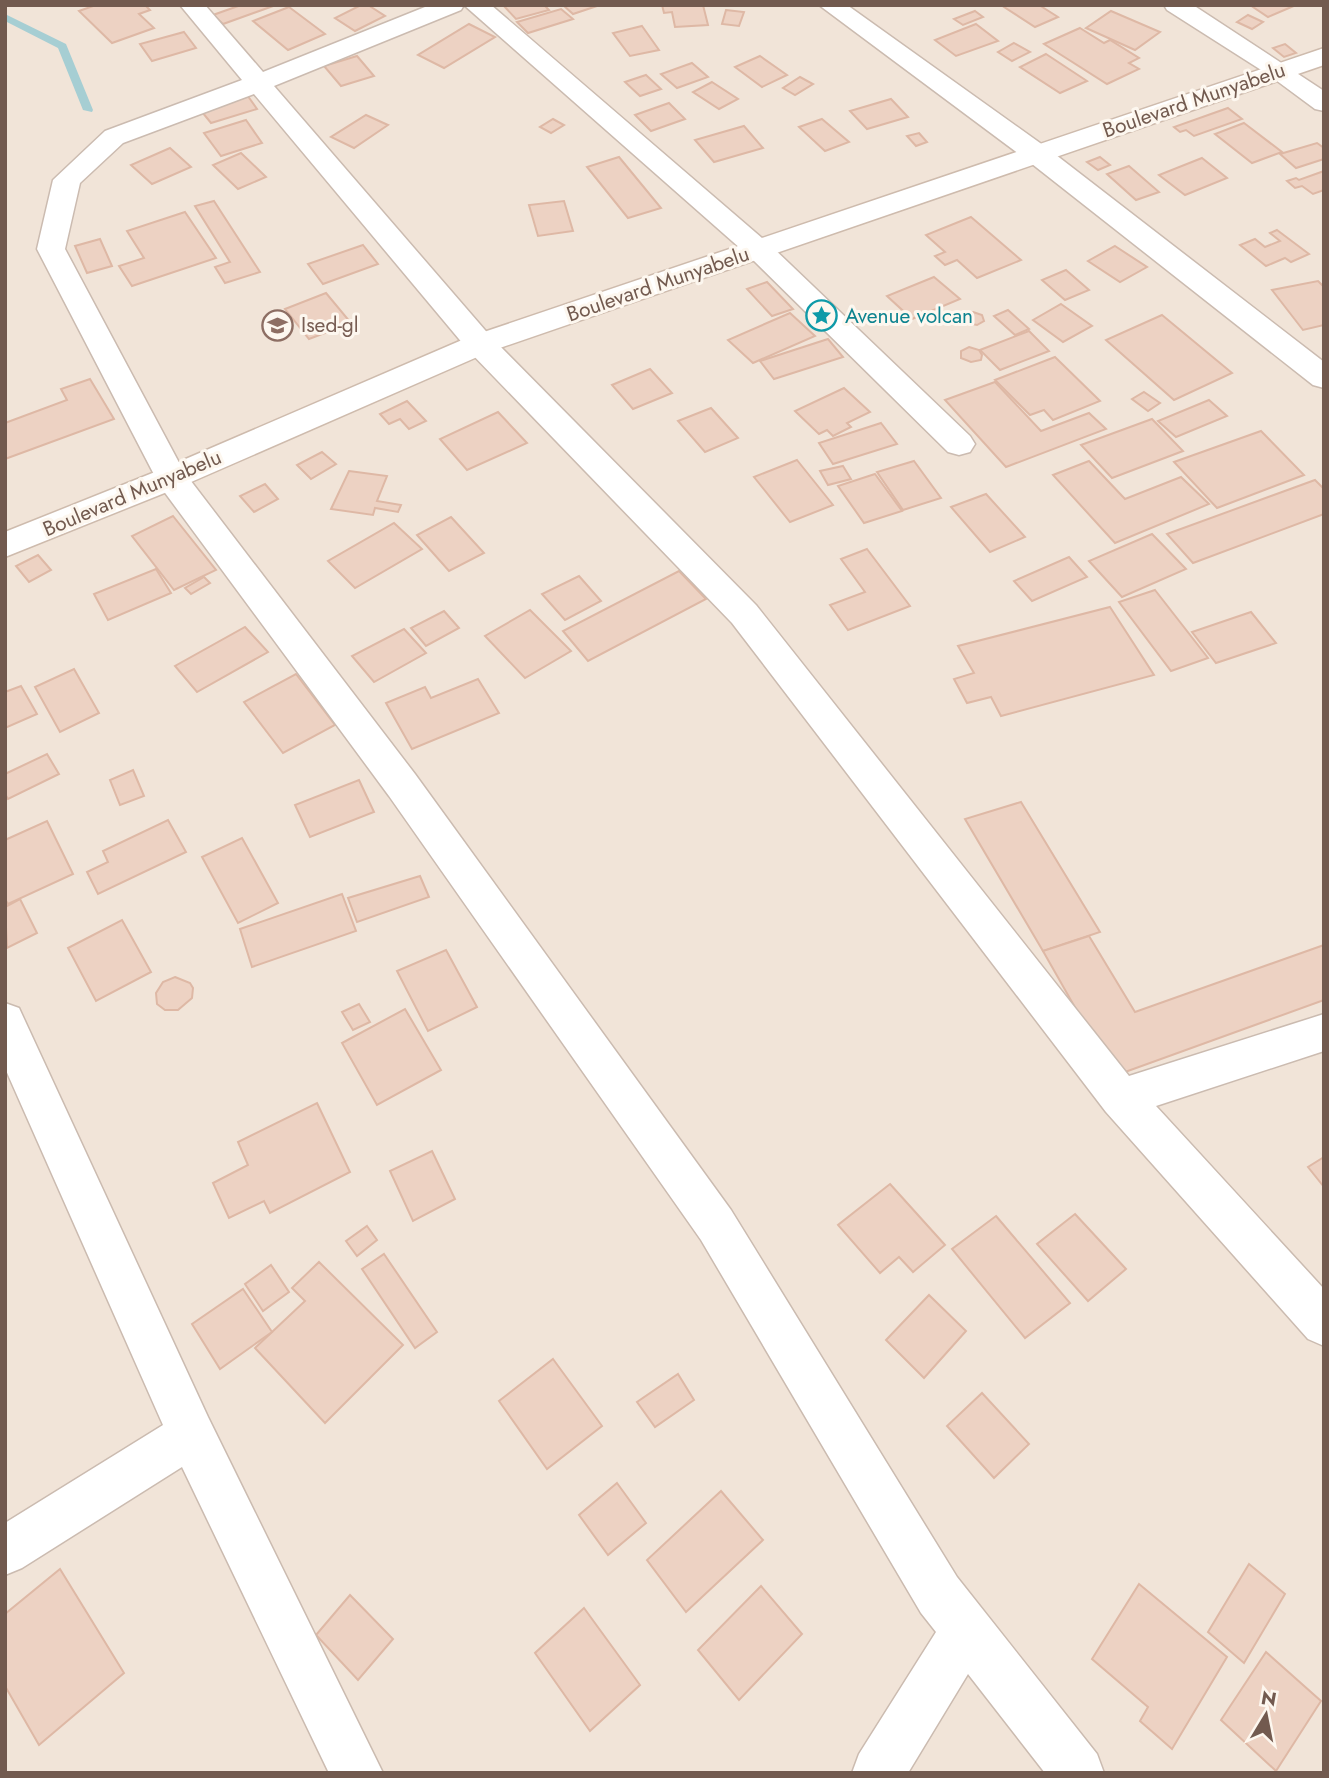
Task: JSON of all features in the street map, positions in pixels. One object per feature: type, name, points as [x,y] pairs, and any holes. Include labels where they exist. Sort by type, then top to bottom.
[{"type":"street","points":[[192,5],[256,84],[480,344],[744,614],[1121,1098],[1324,1323]]},
{"type":"street","points":[[452,5],[256,84],[114,137],[67,180],[51,249],[171,478],[402,785],[716,1225],[939,1595],[1078,1773]]},
{"type":"street","points":[[476,5],[758,250],[959,444]]},
{"type":"street","points":[[831,5],[1037,154],[1324,378]]},
{"type":"street","points":[[1176,5],[1278,70],[1324,103]]},
{"type":"street","name":"Boulevard Munyabelu","points":[[5,545],[171,478],[480,344],[1324,56]]},
{"type":"street","points":[[5,1021],[191,1434],[357,1773]]},
{"type":"street","points":[[1121,1098],[1324,1032]]},
{"type":"street","points":[[5,1551],[191,1434]]},
{"type":"street","points":[[878,1773],[967,1629]]},
{"type":"shaded area","points":[[5,5],[1324,5],[1324,1773],[5,1773]]},
{"type":"building","points":[[96,5],[145,5],[150,10],[139,14],[154,28],[112,43],[79,11]]},
{"type":"building","points":[[241,5],[276,5],[223,24],[213,15]]},
{"type":"building","points":[[361,5],[368,5],[385,16],[355,31],[335,18]]},
{"type":"building","points":[[503,5],[544,5],[549,10],[516,19]]},
{"type":"building","points":[[563,5],[600,5],[573,14]]},
{"type":"building","points":[[662,5],[703,5],[708,25],[675,27],[672,12],[664,13]]},
{"type":"building","points":[[1001,5],[1039,5],[1058,17],[1035,27]]},
{"type":"building","points":[[1250,5],[1296,5],[1268,17]]},
{"type":"building","points":[[289,7],[325,34],[288,50],[253,21]]},
{"type":"building","points":[[561,9],[573,19],[528,33],[517,22]]},
{"type":"building","points":[[726,10],[744,12],[739,26],[722,24]]},
{"type":"building","points":[[975,11],[983,17],[963,25],[954,19]]},
{"type":"building","points":[[1111,11],[1160,32],[1135,50],[1086,28]]},
{"type":"building","points":[[1248,15],[1263,22],[1252,29],[1237,22]]},
{"type":"building","points":[[469,24],[495,37],[444,68],[418,55]]},
{"type":"building","points":[[976,24],[998,41],[956,56],[935,40]]},
{"type":"building","points":[[642,26],[659,50],[630,56],[613,33]]},
{"type":"building","points":[[1080,28],[1104,43],[1110,40],[1139,58],[1129,63],[1139,69],[1107,84],[1044,44]]},
{"type":"building","points":[[184,32],[196,48],[152,61],[140,44]]},
{"type":"building","points":[[1014,43],[1030,52],[1012,61],[998,52]]},
{"type":"building","points":[[1285,44],[1296,53],[1284,57],[1273,48]]},
{"type":"building","points":[[1046,54],[1087,81],[1060,93],[1020,67]]},
{"type":"building","points":[[357,56],[374,76],[341,86],[324,66]]},
{"type":"building","points":[[760,56],[787,75],[762,87],[735,67]]},
{"type":"building","points":[[692,63],[708,77],[677,88],[661,74]]},
{"type":"building","points":[[646,75],[661,89],[640,96],[625,82]]},
{"type":"building","points":[[800,77],[813,84],[795,95],[783,88]]},
{"type":"building","points":[[712,82],[738,99],[719,109],[693,92]]},
{"type":"building","points":[[245,92],[257,109],[211,123],[198,107]]},
{"type":"building","points":[[891,99],[908,117],[867,129],[850,111]]},
{"type":"building","points":[[669,103],[685,119],[651,131],[635,115]]},
{"type":"building","points":[[1228,108],[1242,119],[1194,136],[1186,130],[1180,132],[1174,127]]},
{"type":"building","points":[[366,115],[388,125],[354,148],[331,137]]},
{"type":"building","points":[[553,119],[564,125],[551,133],[540,127]]},
{"type":"building","points":[[822,119],[849,142],[825,151],[799,127]]},
{"type":"building","points":[[246,120],[262,143],[221,156],[204,133]]},
{"type":"building","points":[[1244,123],[1282,152],[1252,163],[1215,134]]},
{"type":"building","points":[[744,126],[763,148],[714,162],[695,140]]},
{"type":"building","points":[[919,133],[927,142],[916,146],[907,136]]},
{"type":"building","points":[[1317,143],[1324,148],[1324,159],[1296,168],[1280,154]]},
{"type":"building","points":[[170,148],[191,167],[152,184],[131,165]]},
{"type":"building","points":[[241,153],[266,177],[238,189],[213,165]]},
{"type":"building","points":[[619,157],[661,208],[628,218],[587,167]]},
{"type":"building","points":[[1100,157],[1110,165],[1098,170],[1087,162]]},
{"type":"building","points":[[1202,158],[1227,178],[1185,195],[1159,175]]},
{"type":"building","points":[[1129,166],[1159,192],[1136,200],[1107,174]]},
{"type":"building","points":[[1324,171],[1324,190],[1313,194],[1302,186],[1295,188],[1287,181],[1296,178],[1299,180]]},
{"type":"building","points":[[214,201],[260,272],[225,283],[215,267],[230,262],[195,206]]},
{"type":"building","points":[[564,201],[573,231],[538,236],[529,205]]},
{"type":"building","points":[[185,212],[216,258],[132,286],[119,266],[144,258],[127,231]]},
{"type":"building","points":[[971,217],[1021,260],[977,278],[957,260],[945,265],[935,256],[945,252],[926,235]]},
{"type":"building","points":[[1277,230],[1309,254],[1291,262],[1285,258],[1266,266],[1240,245],[1255,239],[1265,247],[1280,241],[1270,233]]},
{"type":"building","points":[[100,239],[112,266],[87,273],[75,246]]},
{"type":"building","points":[[363,245],[378,264],[323,284],[308,264]]},
{"type":"building","points":[[1115,246],[1147,267],[1120,282],[1088,261]]},
{"type":"building","points":[[1066,270],[1089,290],[1065,300],[1042,280]]},
{"type":"building","points":[[934,277],[960,299],[912,319],[887,296]]},
{"type":"building","points":[[1318,281],[1324,287],[1324,325],[1303,330],[1272,290]]},
{"type":"building","points":[[767,282],[793,309],[772,316],[747,289]]},
{"type":"building","points":[[326,293],[351,323],[309,339],[285,309]]},
{"type":"building","points":[[1061,304],[1092,326],[1063,342],[1033,320]]},
{"type":"building","points":[[1008,310],[1029,329],[1015,335],[994,316]]},
{"type":"building","points":[[973,312],[982,315],[984,321],[977,325],[967,323],[965,315]]},
{"type":"building","points":[[790,313],[815,336],[753,363],[728,340]]},
{"type":"building","points":[[1162,315],[1232,373],[1174,400],[1106,340]]},
{"type":"building","points":[[1029,331],[1049,351],[1000,370],[980,350]]},
{"type":"building","points":[[828,339],[843,357],[774,379],[760,361]]},
{"type":"building","points":[[969,347],[979,350],[981,360],[971,362],[961,358],[961,351]]},
{"type":"building","points":[[1055,357],[1100,401],[1053,420],[1044,410],[1030,415],[995,380]]},
{"type":"building","points":[[650,369],[672,393],[633,409],[612,385]]},
{"type":"building","points":[[90,379],[114,419],[5,459],[5,423],[67,400],[61,389]]},
{"type":"building","points":[[995,382],[1041,431],[1089,413],[1106,429],[1006,467],[945,400]]},
{"type":"building","points":[[844,388],[870,412],[847,423],[851,427],[833,436],[827,430],[819,434],[795,411]]},
{"type":"building","points":[[1144,392],[1160,403],[1148,411],[1132,399]]},
{"type":"building","points":[[1209,400],[1227,416],[1176,437],[1158,421]]},
{"type":"building","points":[[407,401],[426,421],[409,429],[400,419],[389,424],[380,414]]},
{"type":"building","points":[[711,408],[738,438],[705,452],[678,421]]},
{"type":"building","points":[[498,412],[527,443],[467,470],[440,439]]},
{"type":"building","points":[[1152,419],[1183,451],[1112,478],[1081,445]]},
{"type":"building","points":[[881,423],[897,444],[833,464],[819,443]]},
{"type":"building","points":[[1261,431],[1304,475],[1217,508],[1174,462]]},
{"type":"building","points":[[322,452],[336,464],[311,479],[297,465]]},
{"type":"building","points":[[797,460],[833,505],[790,522],[754,477]]},
{"type":"building","points":[[914,461],[941,498],[903,510],[877,472]]},
{"type":"building","points":[[1089,461],[1125,499],[1181,477],[1209,504],[1115,543],[1053,475]]},
{"type":"building","points":[[843,466],[851,479],[828,485],[820,471]]},
{"type":"building","points":[[349,471],[387,476],[377,501],[401,505],[398,512],[375,508],[373,515],[331,509]]},
{"type":"building","points":[[875,474],[902,511],[864,523],[838,486]]},
{"type":"building","points":[[1315,480],[1324,489],[1324,514],[1193,563],[1167,534]]},
{"type":"building","points":[[265,484],[278,499],[254,512],[240,496]]},
{"type":"building","points":[[986,494],[1025,537],[990,552],[951,507]]},
{"type":"building","points":[[173,516],[216,570],[174,590],[132,536]]},
{"type":"building","points":[[451,517],[484,553],[449,571],[417,535]]},
{"type":"building","points":[[394,523],[422,549],[355,588],[328,561]]},
{"type":"building","points":[[1152,534],[1186,569],[1122,597],[1089,561]]},
{"type":"building","points":[[867,549],[910,606],[848,630],[830,605],[865,592],[841,559]]},
{"type":"building","points":[[38,555],[51,570],[29,582],[16,566]]},
{"type":"building","points":[[1069,557],[1087,577],[1032,601],[1014,581]]},
{"type":"building","points":[[156,569],[171,593],[108,620],[94,594]]},
{"type":"building","points":[[679,571],[706,599],[588,661],[563,631]]},
{"type":"building","points":[[579,576],[601,601],[565,620],[542,594]]},
{"type":"building","points":[[204,577],[210,583],[191,594],[185,588]]},
{"type":"building","points":[[1155,590],[1208,658],[1171,671],[1119,602]]},
{"type":"building","points":[[1110,607],[1154,675],[1001,716],[991,697],[967,703],[954,679],[974,673],[958,646]]},
{"type":"building","points":[[530,610],[571,651],[525,678],[485,636]]},
{"type":"building","points":[[444,611],[459,628],[426,646],[411,628]]},
{"type":"building","points":[[1251,612],[1276,643],[1216,663],[1192,632]]},
{"type":"building","points":[[245,627],[268,652],[197,692],[175,666]]},
{"type":"building","points":[[404,629],[426,653],[374,682],[352,656]]},
{"type":"building","points":[[74,669],[99,713],[60,732],[35,687]]},
{"type":"building","points":[[296,674],[335,725],[283,753],[244,702]]},
{"type":"building","points":[[478,679],[499,713],[412,749],[386,703],[425,687],[431,698]]},
{"type":"building","points":[[21,686],[37,714],[5,728],[5,692]]},
{"type":"building","points":[[47,754],[59,774],[8,799],[5,794],[5,774]]},
{"type":"building","points":[[133,770],[144,796],[120,805],[110,780]]},
{"type":"building","points":[[359,780],[374,812],[310,837],[295,805]]},
{"type":"building","points":[[1021,802],[1100,932],[1043,951],[965,819]]},
{"type":"building","points":[[168,820],[186,852],[98,894],[87,872],[108,862],[103,851]]},
{"type":"building","points":[[47,821],[73,874],[8,904],[5,899],[5,840]]},
{"type":"building","points":[[242,838],[278,903],[238,923],[202,857]]},
{"type":"building","points":[[420,876],[429,897],[357,922],[348,898]]},
{"type":"building","points":[[342,894],[356,931],[252,967],[240,929]]},
{"type":"building","points":[[20,899],[37,933],[7,948],[5,907]]},
{"type":"building","points":[[122,920],[151,972],[96,1001],[68,948]]},
{"type":"building","points":[[1089,936],[1135,1012],[1324,945],[1324,1000],[1114,1076],[1043,951]]},
{"type":"building","points":[[446,950],[477,1007],[428,1031],[397,971]]},
{"type":"building","points":[[175,977],[190,983],[193,988],[192,998],[178,1010],[165,1010],[157,1004],[156,993],[163,982]]},
{"type":"building","points":[[359,1004],[370,1022],[353,1030],[342,1012]]},
{"type":"building","points":[[405,1009],[441,1070],[377,1105],[342,1043]]},
{"type":"building","points":[[317,1103],[350,1172],[270,1213],[264,1201],[229,1218],[213,1183],[248,1165],[238,1142]]},
{"type":"building","points":[[432,1151],[455,1199],[413,1221],[390,1171]]},
{"type":"building","points":[[1324,1157],[1324,1187],[1308,1167]]},
{"type":"building","points":[[890,1184],[945,1245],[913,1272],[899,1257],[880,1273],[838,1225]]},
{"type":"building","points":[[1075,1214],[1126,1269],[1088,1301],[1037,1244]]},
{"type":"building","points":[[996,1216],[1070,1303],[1025,1338],[952,1249]]},
{"type":"building","points":[[367,1226],[377,1240],[357,1256],[346,1241]]},
{"type":"building","points":[[384,1254],[437,1332],[415,1348],[362,1269]]},
{"type":"building","points":[[319,1262],[403,1345],[325,1423],[255,1348],[305,1301],[292,1288]]},
{"type":"building","points":[[271,1265],[289,1292],[263,1311],[245,1284]]},
{"type":"building","points":[[243,1289],[272,1332],[220,1369],[192,1324]]},
{"type":"building","points":[[929,1295],[966,1331],[924,1378],[886,1340]]},
{"type":"building","points":[[553,1359],[602,1426],[547,1469],[499,1401]]},
{"type":"building","points":[[678,1374],[694,1400],[655,1427],[637,1402]]},
{"type":"building","points":[[982,1393],[1029,1444],[994,1478],[947,1426]]},
{"type":"building","points":[[617,1483],[646,1523],[608,1555],[579,1515]]},
{"type":"building","points":[[721,1491],[763,1540],[686,1612],[647,1560]]},
{"type":"building","points":[[1249,1564],[1285,1594],[1244,1663],[1208,1632]]},
{"type":"building","points":[[60,1569],[124,1673],[39,1745],[5,1686],[5,1614]]},
{"type":"building","points":[[1139,1584],[1227,1657],[1172,1749],[1140,1721],[1148,1707],[1092,1659]]},
{"type":"building","points":[[761,1586],[802,1634],[739,1700],[698,1650]]},
{"type":"building","points":[[350,1595],[393,1639],[358,1680],[316,1635]]},
{"type":"building","points":[[584,1608],[640,1685],[590,1731],[535,1653]]},
{"type":"building","points":[[1266,1652],[1321,1701],[1276,1771],[1221,1720]]},
{"type":"waterway","points":[[5,17],[62,46],[88,110]]},
{"type":"place","name":"Avenue volcan","points":[[822,316]]},
{"type":"place","name":"Ised-gl","points":[[278,325]]}]
